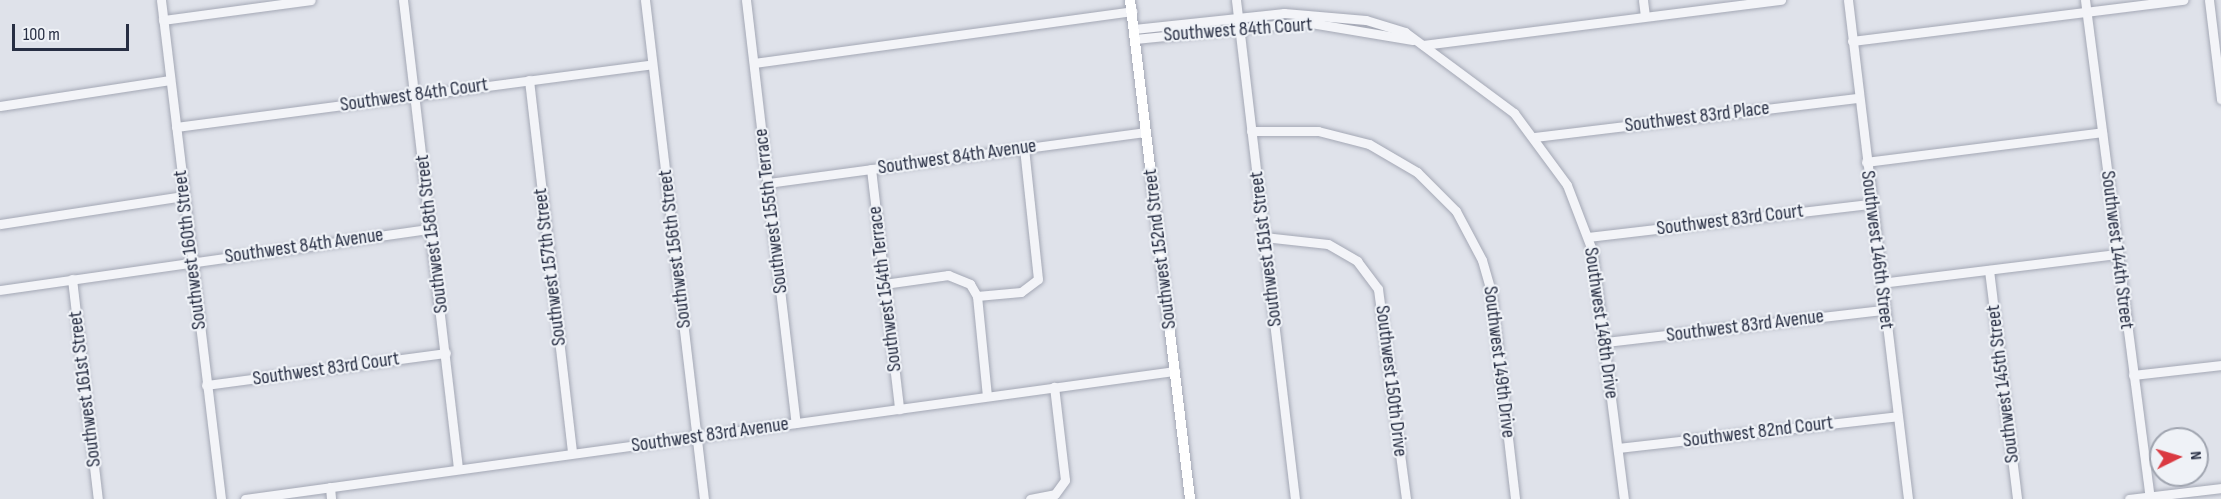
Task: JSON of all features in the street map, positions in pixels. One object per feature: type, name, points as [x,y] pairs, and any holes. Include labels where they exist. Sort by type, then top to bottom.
[{"type":"main road","name":"Southwest 152nd Street","points":[[1131,6],[1190,499]]},
{"type":"street","name":"Southwest 160th Street","points":[[160,0],[220,499]]},
{"type":"street","points":[[163,20],[310,0]]},
{"type":"street","name":"Southwest 158th Street","points":[[403,0],[458,469]]},
{"type":"street","name":"Southwest 156th Street","points":[[645,0],[704,499]]},
{"type":"street","name":"Southwest 155th Terrace","points":[[746,0],[796,423]]},
{"type":"street","name":"Southwest 151st Street","points":[[1236,0],[1295,499]]},
{"type":"street","points":[[1643,0],[1645,16]]},
{"type":"street","points":[[1423,45],[1746,2],[1781,0]]},
{"type":"street","name":"Southwest 146th Street","points":[[1848,0],[1908,499]]},
{"type":"street","name":"Southwest 144th Street","points":[[2085,0],[2150,498]]},
{"type":"street","points":[[1852,41],[2183,0]]},
{"type":"street","points":[[2209,0],[2221,99]]},
{"type":"street","points":[[754,63],[1131,6]]},
{"type":"street","name":"Southwest 84th Court","points":[[1135,34],[1238,16],[1334,14],[1395,28],[1413,40]]},
{"type":"street","name":"Southwest 84th Court","points":[[1135,34],[1305,22],[1413,40]]},
{"type":"street","name":"Southwest 148th Drive","points":[[1413,40],[1496,97],[1535,137],[1567,186],[1588,237],[1606,342],[1624,499]]},
{"type":"street","name":"Southwest 84th Court","points":[[176,127],[652,64]]},
{"type":"street","points":[[0,106],[170,80]]},
{"type":"street","name":"Southwest 157th Street","points":[[529,80],[572,453]]},
{"type":"street","name":"Southwest 83rd Place","points":[[1535,137],[1859,98]]},
{"type":"street","name":"Southwest 149th Drive","points":[[1251,131],[1318,131],[1369,144],[1417,172],[1456,211],[1482,260],[1491,291],[1515,499]]},
{"type":"street","name":"Southwest 84th Avenue","points":[[768,183],[1146,132]]},
{"type":"street","points":[[1866,162],[2103,132]]},
{"type":"street","points":[[977,296],[1021,292],[1036,283],[1024,148]]},
{"type":"street","name":"Southwest 154th Terrace","points":[[871,169],[899,409]]},
{"type":"street","points":[[0,224],[184,196]]},
{"type":"street","name":"Southwest 83rd Court","points":[[1588,237],[1871,204]]},
{"type":"street","name":"Southwest 84th Avenue","points":[[0,290],[192,261],[431,229]]},
{"type":"street","name":"Southwest 150th Drive","points":[[1264,237],[1306,238],[1338,248],[1378,289],[1406,499]]},
{"type":"street","points":[[1881,284],[2118,254]]},
{"type":"street","name":"Southwest 145th Street","points":[[1989,270],[2017,499]]},
{"type":"street","points":[[884,284],[953,276],[967,281],[977,296],[987,396]]},
{"type":"street","name":"Southwest 161st Street","points":[[72,279],[98,499]]},
{"type":"street","name":"Southwest 83rd Avenue","points":[[1606,342],[1884,310]]},
{"type":"street","name":"Southwest 83rd Court","points":[[206,385],[446,353]]},
{"type":"street","points":[[2133,375],[2221,365]]},
{"type":"street","name":"Southwest 83rd Avenue","points":[[245,499],[1175,371]]},
{"type":"street","points":[[1030,499],[1061,490],[1066,474],[1054,387]]},
{"type":"street","name":"Southwest 82nd Court","points":[[1618,448],[1897,416]]},
{"type":"street","points":[[330,487],[331,499]]},
{"type":"street","points":[[2129,499],[2221,488]]}]
